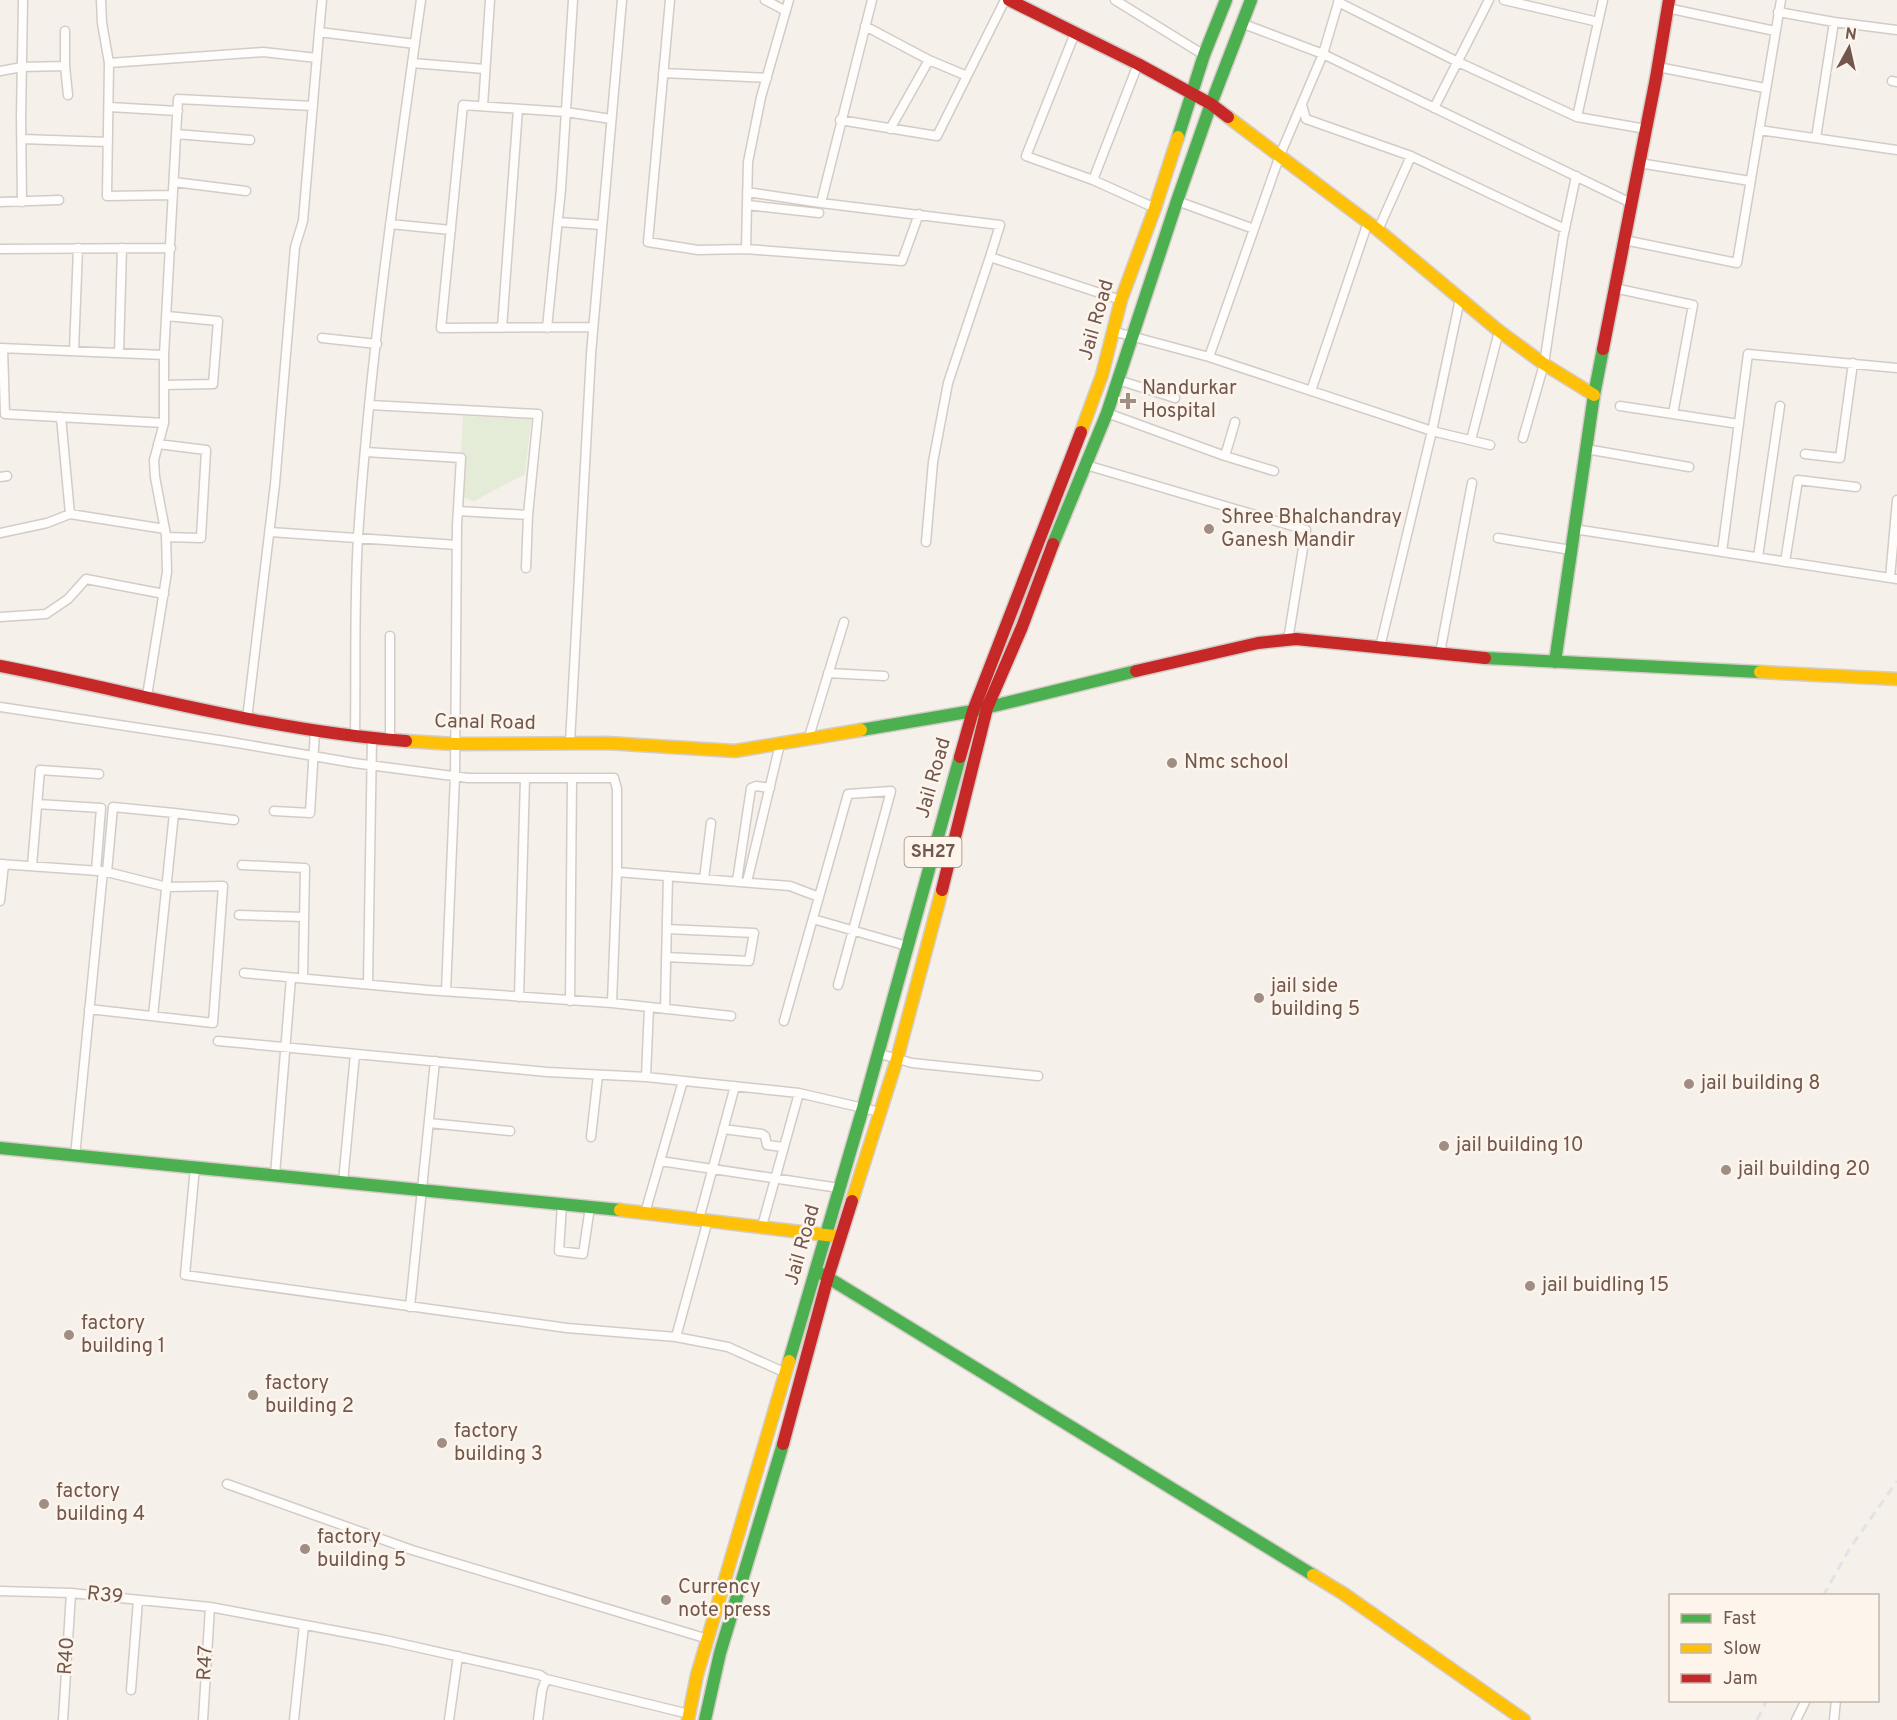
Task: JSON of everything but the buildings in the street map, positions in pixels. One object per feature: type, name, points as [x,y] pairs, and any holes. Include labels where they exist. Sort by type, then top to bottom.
[{"type":"street","points":[[22,202],[23,0]]},
{"type":"street","points":[[101,0],[102,23],[109,63],[107,196],[173,195]]},
{"type":"street","points":[[247,719],[270,532],[295,247],[303,221],[322,0]]},
{"type":"street","points":[[355,737],[358,538],[376,344],[420,0]]},
{"type":"street","points":[[483,106],[489,0]]},
{"type":"street","points":[[547,328],[558,222],[573,0]]},
{"type":"street","points":[[570,743],[593,327],[622,0]]},
{"type":"street","points":[[670,0],[648,242],[698,250],[746,249],[902,261],[920,214]]},
{"type":"street","points":[[765,0],[786,11]]},
{"type":"street","points":[[746,249],[748,162],[767,78],[789,0]]},
{"type":"street","points":[[820,203],[872,0]]},
{"type":"street","points":[[840,120],[937,136],[1007,0],[1138,64],[1211,104],[1373,226],[1499,331],[1544,364],[1594,395]]},
{"type":"street","points":[[1115,0],[1204,55]]},
{"type":"street","points":[[1134,11],[1138,0]]},
{"type":"street","name":"Jail Road","points":[[689,1717],[697,1675],[827,1234],[973,711],[1102,375],[1121,300],[1155,208],[1204,55],[1226,0]]},
{"type":"street","points":[[705,1720],[720,1653],[775,1469],[828,1277],[897,1059],[921,973],[987,708],[1022,627],[1064,514],[1107,413],[1177,201],[1240,23],[1251,0]]},
{"type":"street","points":[[1434,108],[1489,0]]},
{"type":"street","points":[[1504,0],[1598,22]]},
{"type":"street","points":[[1577,117],[1603,0]]},
{"type":"street","points":[[1624,240],[1737,263],[1781,0]]},
{"type":"street","points":[[1209,357],[1280,154],[1323,54],[1338,1],[1458,62],[1577,117],[1646,129]]},
{"type":"street","points":[[1556,662],[1594,395],[1658,67],[1668,4],[1775,31]]},
{"type":"street","points":[[1778,12],[1897,30]]},
{"type":"street","points":[[1816,138],[1834,22]]},
{"type":"street","points":[[1240,23],[1323,54],[1631,203]]},
{"type":"street","points":[[865,26],[929,60],[967,76]]},
{"type":"street","points":[[65,31],[68,95]]},
{"type":"street","points":[[319,32],[415,44]]},
{"type":"street","points":[[1075,33],[1026,156],[1093,180],[1155,208]]},
{"type":"street","points":[[109,63],[262,52],[316,58]]},
{"type":"street","points":[[890,129],[929,60]]},
{"type":"street","points":[[412,63],[485,69]]},
{"type":"street","points":[[1093,180],[1138,64]]},
{"type":"street","points":[[0,71],[22,67],[65,66]]},
{"type":"street","points":[[1658,67],[1766,88]]},
{"type":"street","points":[[663,73],[767,78]]},
{"type":"street","points":[[147,696],[167,572],[165,533],[154,477],[154,460],[164,423],[164,355],[178,99],[313,106]]},
{"type":"street","points":[[1302,104],[1306,118],[1411,156],[1565,229]]},
{"type":"street","points":[[593,327],[441,328],[463,105],[566,112],[611,119]]},
{"type":"street","points":[[109,107],[178,111]]},
{"type":"street","points":[[502,328],[518,109]]},
{"type":"street","points":[[1759,130],[1897,150]]},
{"type":"street","points":[[176,134],[250,140]]},
{"type":"street","points":[[22,139],[108,142]]},
{"type":"street","points":[[1311,391],[1373,226],[1411,156]]},
{"type":"street","points":[[1639,163],[1750,181]]},
{"type":"street","points":[[1523,438],[1544,364],[1565,229],[1576,177]]},
{"type":"street","points":[[174,182],[246,191]]},
{"type":"street","points":[[747,192],[1000,225],[948,383],[933,462],[926,542]]},
{"type":"street","points":[[0,202],[58,200]]},
{"type":"street","points":[[1177,201],[1254,229]]},
{"type":"street","points":[[747,204],[819,213]]},
{"type":"street","points":[[558,222],[602,225]]},
{"type":"street","points":[[390,224],[451,230]]},
{"type":"street","points":[[74,351],[78,248]]},
{"type":"street","points":[[119,353],[122,248]]},
{"type":"street","points":[[0,249],[171,248]]},
{"type":"street","points":[[990,257],[1121,300]]},
{"type":"street","points":[[1614,288],[1693,305],[1673,414]]},
{"type":"street","points":[[1380,647],[1432,431],[1460,299]]},
{"type":"street","points":[[164,385],[213,384],[218,321],[166,316]]},
{"type":"street","points":[[1112,331],[1209,357],[1432,431],[1490,445]]},
{"type":"street","points":[[1471,440],[1499,331]]},
{"type":"street","points":[[322,338],[376,344]]},
{"type":"street","points":[[164,355],[1,348],[5,414],[164,423]]},
{"type":"street","points":[[1722,552],[1748,354],[1897,368]]},
{"type":"street","points":[[1805,454],[1840,458],[1853,363]]},
{"type":"street","points":[[1118,380],[1175,398]]},
{"type":"street","points":[[370,405],[538,414],[528,515],[526,568]]},
{"type":"street","points":[[1620,406],[1739,424]]},
{"type":"street","points":[[1758,557],[1780,406]]},
{"type":"street","points":[[1107,413],[1274,471]]},
{"type":"street","points":[[61,417],[70,514]]},
{"type":"street","points":[[1226,456],[1235,422]]},
{"type":"street","points":[[0,533],[47,523],[70,514],[201,538],[206,450],[158,444]]},
{"type":"street","points":[[1586,449],[1689,467]]},
{"type":"street","points":[[366,452],[461,458],[457,545],[455,776],[446,991]]},
{"type":"street","points":[[1086,465],[1306,530],[1288,639]]},
{"type":"street","points":[[1785,562],[1798,480],[1856,487]]},
{"type":"street","points":[[1440,653],[1472,483]]},
{"type":"street","points":[[1574,529],[1893,578],[1897,500]]},
{"type":"street","points":[[458,511],[528,515]]},
{"type":"street","points":[[270,532],[457,545]]},
{"type":"street","points":[[1498,538],[1571,550]]},
{"type":"street","points":[[0,617],[46,614],[68,599],[86,579],[164,594]]},
{"type":"street","points":[[808,740],[844,622]]},
{"type":"street","points":[[390,636],[390,740]]},
{"type":"street","name":"Canal Road","points":[[0,666],[79,681],[247,719],[355,737],[455,744],[608,743],[735,751],[973,711],[1258,642],[1288,639],[1505,660],[1897,679]]},
{"type":"street","points":[[828,673],[884,676]]},
{"type":"street","points":[[0,707],[455,776],[614,778],[617,789],[617,872],[612,1003]]},
{"type":"street","points":[[274,811],[310,813],[315,731]]},
{"type":"street","points":[[368,984],[372,738]]},
{"type":"street","points":[[747,882],[780,744]]},
{"type":"street","points":[[32,866],[40,770],[99,774]]},
{"type":"street","points":[[519,997],[525,778]]},
{"type":"street","points":[[570,1001],[572,778]]},
{"type":"street","points":[[737,881],[751,788],[756,786],[770,788]]},
{"type":"street","points":[[784,1021],[848,794],[891,791],[838,985]]},
{"type":"street","points":[[37,804],[101,808],[102,871]]},
{"type":"street","points":[[75,1156],[102,871],[113,807],[234,820]]},
{"type":"street","points":[[153,1016],[174,813]]},
{"type":"street","points":[[704,879],[711,823]]},
{"type":"street","points":[[0,901],[2,864],[102,871],[167,887],[223,886],[213,1023],[89,1009]]},
{"type":"street","points":[[242,865],[305,868],[303,978]]},
{"type":"street","points":[[617,872],[790,885],[819,897]]},
{"type":"street","points":[[665,1009],[668,876]]},
{"type":"street","points":[[238,915],[304,917]]},
{"type":"street","points":[[813,919],[907,946]]},
{"type":"street","points":[[666,957],[749,961],[754,933],[667,929]]},
{"type":"street","points":[[244,973],[612,1003],[732,1016]]},
{"type":"street","points":[[275,1175],[291,978]]},
{"type":"street","points":[[646,1077],[649,1007]]},
{"type":"street","points":[[218,1041],[546,1072],[646,1077],[735,1086],[799,1093],[880,1112]]},
{"type":"street","points":[[877,1053],[912,1063],[1038,1076]]},
{"type":"street","points":[[343,1182],[355,1054]]},
{"type":"street","points":[[410,1307],[435,1061]]},
{"type":"street","points":[[591,1137],[598,1075]]},
{"type":"street","points":[[645,1213],[683,1081]]},
{"type":"street","points":[[676,1337],[704,1220],[712,1169],[735,1086]]},
{"type":"street","points":[[762,1226],[799,1093]]},
{"type":"street","points":[[429,1122],[510,1131]]},
{"type":"street","points":[[723,1129],[762,1134],[765,1136],[767,1145],[783,1147]]},
{"type":"street","points":[[0,1148],[562,1204],[762,1226],[827,1234],[840,1238]]},
{"type":"street","points":[[660,1161],[839,1188]]},
{"type":"street","points":[[195,1167],[185,1275],[567,1328],[676,1337],[728,1347],[786,1373]]},
{"type":"street","points":[[562,1204],[559,1251],[583,1254],[590,1207]]},
{"type":"street","points":[[816,1270],[1344,1594],[1524,1720]]},
{"type":"street","points":[[759,1462],[775,1469]]},
{"type":"street","points":[[227,1484],[412,1550],[708,1639]]},
{"type":"street","name":"R39","points":[[0,1591],[71,1593],[210,1607],[458,1656],[540,1675],[546,1679],[689,1717]]},
{"type":"street","name":"R40","points":[[63,1720],[71,1593]]},
{"type":"street","points":[[131,1690],[138,1600]]},
{"type":"street","name":"R47","points":[[203,1720],[210,1607]]},
{"type":"street","points":[[294,1720],[304,1625]]},
{"type":"street","points":[[449,1720],[458,1656]]},
{"type":"street","points":[[538,1720],[542,1690],[546,1679]]},
{"type":"street","points":[[1796,1720],[1805,1702]]},
{"type":"street","points":[[1834,1720],[1836,1702]]},
{"type":"green space","points":[[463,416],[531,419],[525,474],[474,501],[459,496]]},
{"type":"railway","points":[[1824,1594],[1850,1548],[1897,1481]]},
{"type":"railway","points":[[1757,1720],[1766,1702]]},
{"type":"traffic: fast","points":[[1178,137],[1204,55],[1226,0]]},
{"type":"traffic: fast","points":[[1053,544],[1107,413],[1177,201],[1251,0]]},
{"type":"traffic: fast","points":[[1555,662],[1594,395],[1603,349]]},
{"type":"traffic: fast","points":[[1485,658],[1760,672]]},
{"type":"traffic: fast","points":[[861,730],[973,711],[1136,671]]},
{"type":"traffic: fast","points":[[789,1361],[863,1108],[960,757]]},
{"type":"traffic: fast","points":[[0,1148],[620,1210]]},
{"type":"traffic: fast","points":[[822,1274],[1313,1575]]},
{"type":"traffic: fast","points":[[705,1720],[720,1653],[783,1444]]},
{"type":"traffic: slow","points":[[1228,117],[1378,230],[1499,331],[1544,364],[1594,395]]},
{"type":"traffic: slow","points":[[1081,432],[1102,375],[1121,300],[1178,137]]},
{"type":"traffic: slow","points":[[1760,672],[1897,679]]},
{"type":"traffic: slow","points":[[406,741],[455,744],[607,743],[735,751],[861,730]]},
{"type":"traffic: slow","points":[[852,1201],[897,1059],[942,890]]},
{"type":"traffic: slow","points":[[620,1210],[834,1236]]},
{"type":"traffic: slow","points":[[688,1720],[697,1675],[789,1361]]},
{"type":"traffic: slow","points":[[1313,1575],[1344,1594],[1524,1720]]},
{"type":"traffic: jam","points":[[1009,0],[1138,64],[1211,104],[1228,117]]},
{"type":"traffic: jam","points":[[1603,349],[1669,0]]},
{"type":"traffic: jam","points":[[960,757],[973,711],[1081,432]]},
{"type":"traffic: jam","points":[[942,890],[987,708],[1022,627],[1053,544]]},
{"type":"traffic: jam","points":[[1136,671],[1258,643],[1296,639],[1485,658]]},
{"type":"traffic: jam","points":[[0,666],[252,720],[354,736],[406,741]]},
{"type":"traffic: jam","points":[[783,1444],[828,1277],[852,1201]]},
{"type":"place","name":"Nandurkar Hospital","points":[[1128,401]]},
{"type":"place","name":"Shree Bhalchandray Ganesh Mandir","points":[[1209,529]]},
{"type":"place","name":"Nmc school","points":[[1172,763]]},
{"type":"place","name":"jail side building 5","points":[[1259,998]]},
{"type":"place","name":"jail building 8","points":[[1689,1084]]},
{"type":"place","name":"jail building 10","points":[[1444,1146]]},
{"type":"place","name":"jail building 20","points":[[1726,1170]]},
{"type":"place","name":"jail buidling 15","points":[[1530,1286]]},
{"type":"place","name":"factory building 1","points":[[69,1335]]},
{"type":"place","name":"factory building 2","points":[[253,1395]]},
{"type":"place","name":"factory building 3","points":[[442,1443]]},
{"type":"place","name":"factory building 4","points":[[44,1504]]},
{"type":"place","name":"factory building 5","points":[[305,1549]]},
{"type":"place","name":"Currency note press","points":[[666,1600]]}]
